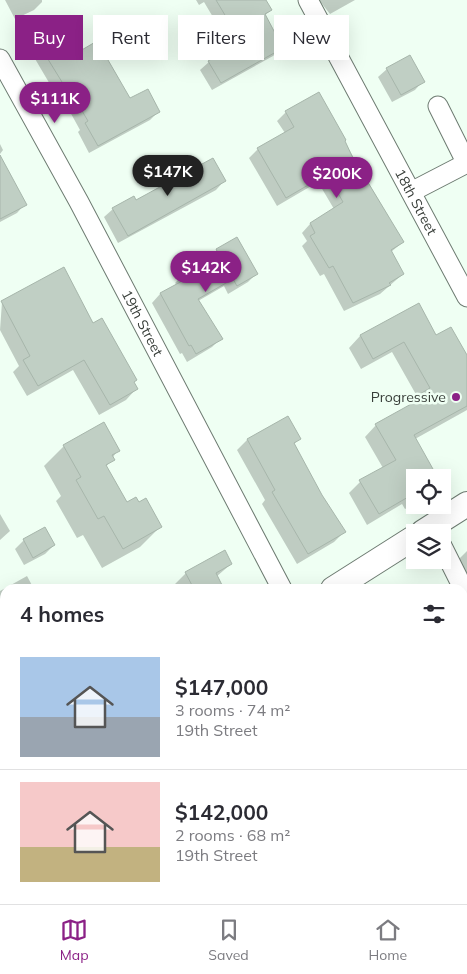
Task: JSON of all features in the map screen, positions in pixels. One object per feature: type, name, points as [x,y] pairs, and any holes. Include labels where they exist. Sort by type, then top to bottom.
[{"type":"main road","points":[[443,524],[467,504]]},
{"type":"main road","points":[[342,584],[406,548]]},
{"type":"street","name":"18th Street","points":[[308,0],[467,297]]},
{"type":"street","name":"19th Street","points":[[0,59],[79,202],[279,584]]},
{"type":"street","points":[[411,192],[467,162],[438,106]]},
{"type":"street","points":[[451,569],[460,584]]},
{"type":"building","points":[[216,0],[266,0],[272,10],[265,14],[274,31],[274,53],[264,59],[264,15],[225,15]]},
{"type":"building","points":[[93,43],[93,60],[108,60],[130,98],[148,89],[160,112],[98,146],[85,123],[88,121],[72,94],[70,95],[48,60],[83,60],[83,49]]},
{"type":"building","points":[[410,55],[425,82],[401,95],[386,68]]},
{"type":"building","points":[[210,60],[262,60],[221,83],[208,61]]},
{"type":"building","points":[[319,92],[346,140],[352,156],[404,242],[391,250],[404,274],[389,283],[391,285],[353,303],[333,266],[329,268],[310,236],[315,233],[310,223],[343,202],[327,174],[286,198],[257,148],[294,127],[285,111]]},
{"type":"building","points":[[0,155],[27,205],[0,219]]},
{"type":"building","points":[[213,158],[226,181],[128,236],[112,208],[134,196],[136,200]]},
{"type":"building","points":[[237,237],[258,274],[237,286],[233,279],[198,299],[223,339],[196,354],[191,345],[189,346],[160,293],[186,279],[183,273],[218,253],[216,249]]},
{"type":"building","points":[[64,267],[93,323],[102,318],[137,380],[134,382],[138,389],[110,405],[84,360],[38,386],[23,360],[30,356],[1,301]]},
{"type":"building","points":[[419,303],[436,335],[451,327],[467,355],[467,406],[414,435],[433,469],[406,469],[406,498],[379,514],[359,480],[396,460],[375,424],[422,398],[420,394],[430,388],[404,342],[373,359],[360,335]]},
{"type":"building","points":[[288,416],[301,439],[294,443],[322,495],[346,532],[308,554],[272,492],[275,490],[247,439]]},
{"type":"building","points":[[104,422],[120,451],[112,455],[115,460],[106,465],[127,502],[136,497],[139,502],[146,498],[162,527],[123,549],[104,516],[98,519],[76,480],[81,477],[63,445]]},
{"type":"building","points":[[45,527],[55,545],[33,558],[23,539]]},
{"type":"building","points":[[225,550],[232,564],[216,573],[222,584],[191,584],[185,572]]},
{"type":"place","name":"Progressive","points":[[456,397]]}]
